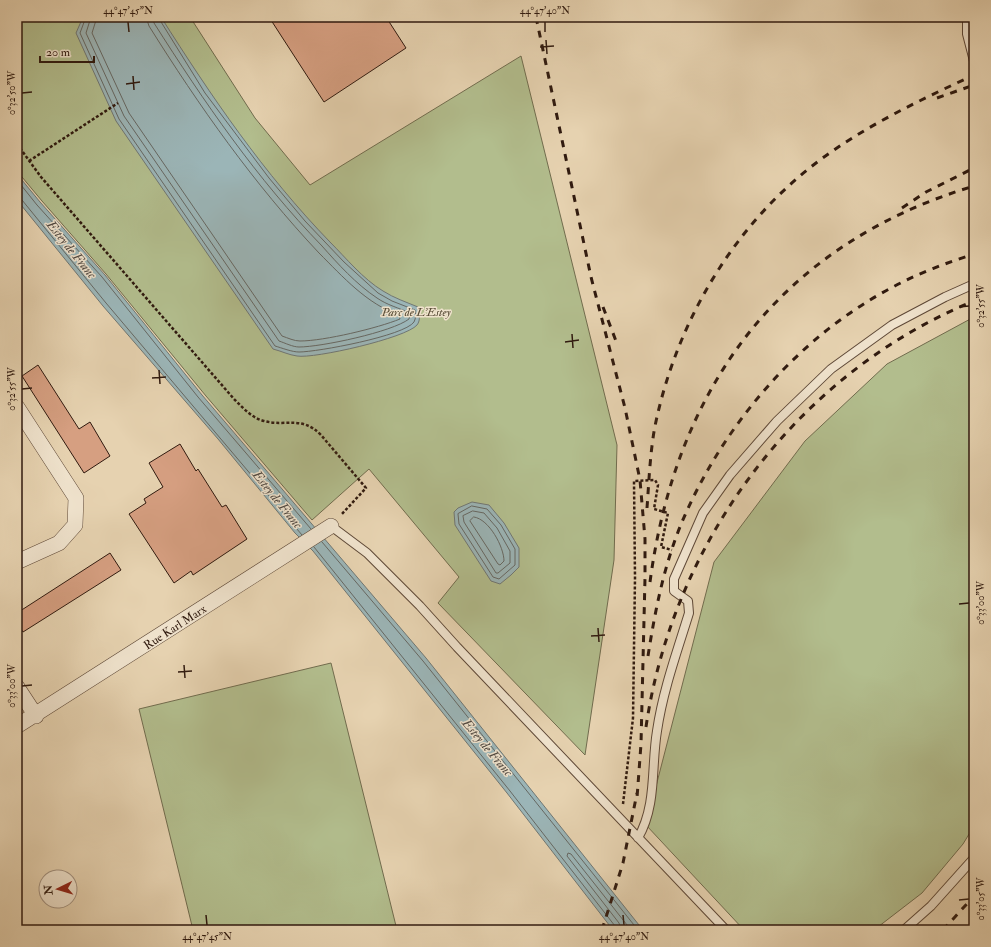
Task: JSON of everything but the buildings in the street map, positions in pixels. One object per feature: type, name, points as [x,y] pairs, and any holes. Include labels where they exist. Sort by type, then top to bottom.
[{"type":"street","points":[[17,407],[76,498],[75,525],[59,543],[17,562]]},
{"type":"street","name":"Rue Karl Marx","points":[[17,726],[36,716],[325,529]]},
{"type":"street","points":[[17,687],[36,716]]},
{"type":"lane","points":[[967,17],[967,34],[974,61]]},
{"type":"lane","points":[[638,838],[646,825],[650,809],[657,733],[661,710],[673,663],[689,613],[688,601],[685,597],[677,594],[673,586],[684,554],[703,513],[730,475],[777,421],[831,369],[892,325],[945,297],[974,284]]},
{"type":"lane","points":[[325,529],[367,554],[420,606],[457,648],[726,930]]},
{"type":"lane","points":[[904,930],[932,906],[974,858]]},
{"type":"path","points":[[29,160],[118,103]]},
{"type":"path","points":[[17,144],[41,177],[239,403],[253,417],[265,422],[289,422],[304,424],[314,428],[366,488],[325,529]]},
{"type":"path","points":[[620,819],[624,799],[633,718],[635,578],[634,481],[656,480],[658,485],[654,509],[668,513],[661,546],[684,554]]},
{"type":"green space","name":"Parc de L'Estey","points":[[17,17],[190,17],[255,118],[310,185],[521,56],[617,445],[614,560],[585,755],[438,603],[459,577],[369,469],[312,520],[206,396],[106,274],[17,171]]},
{"type":"green space","points":[[974,317],[974,826],[963,844],[922,893],[874,930],[744,930],[646,825],[714,562],[805,441],[887,364]]},
{"type":"green space","points":[[331,663],[397,930],[193,930],[139,709]]},
{"type":"water","points":[[83,17],[161,17],[219,105],[283,189],[330,242],[369,281],[400,300],[418,307],[419,319],[417,325],[396,336],[340,351],[297,356],[273,349],[116,121],[76,33]]},
{"type":"water","name":"Estey de Franc","points":[[17,174],[105,275],[202,395],[426,658],[643,930],[613,930],[507,793],[313,551],[295,533],[218,439],[103,306],[17,200]]},
{"type":"water","points":[[472,502],[489,505],[504,523],[519,548],[519,567],[500,584],[491,581],[455,525],[454,512],[458,508]]},
{"type":"railway","points":[[536,17],[591,277],[625,408],[640,480],[645,539],[645,578],[641,744],[637,798]]},
{"type":"railway","points":[[647,508],[653,436],[665,388],[677,351],[693,315],[712,280],[734,247],[758,217],[786,188],[834,150],[892,115],[974,75]]},
{"type":"railway","points":[[937,98],[974,85]]},
{"type":"railway","points":[[902,208],[926,192],[974,168]]},
{"type":"railway","points":[[650,582],[663,511],[684,446],[713,386],[749,332],[794,285],[846,245],[906,212],[974,186]]},
{"type":"railway","points":[[648,656],[665,571],[682,522],[699,486],[719,451],[742,418],[768,386],[796,357],[826,331],[859,307],[913,277],[974,254]]},
{"type":"railway","points":[[646,727],[661,658],[684,592],[716,529],[754,471],[800,418],[853,371],[911,332],[974,301]]},
{"type":"railway","points":[[603,307],[616,341]]},
{"type":"railway","points":[[602,930],[623,863],[637,793]]},
{"type":"railway","points":[[943,930],[974,896]]}]
